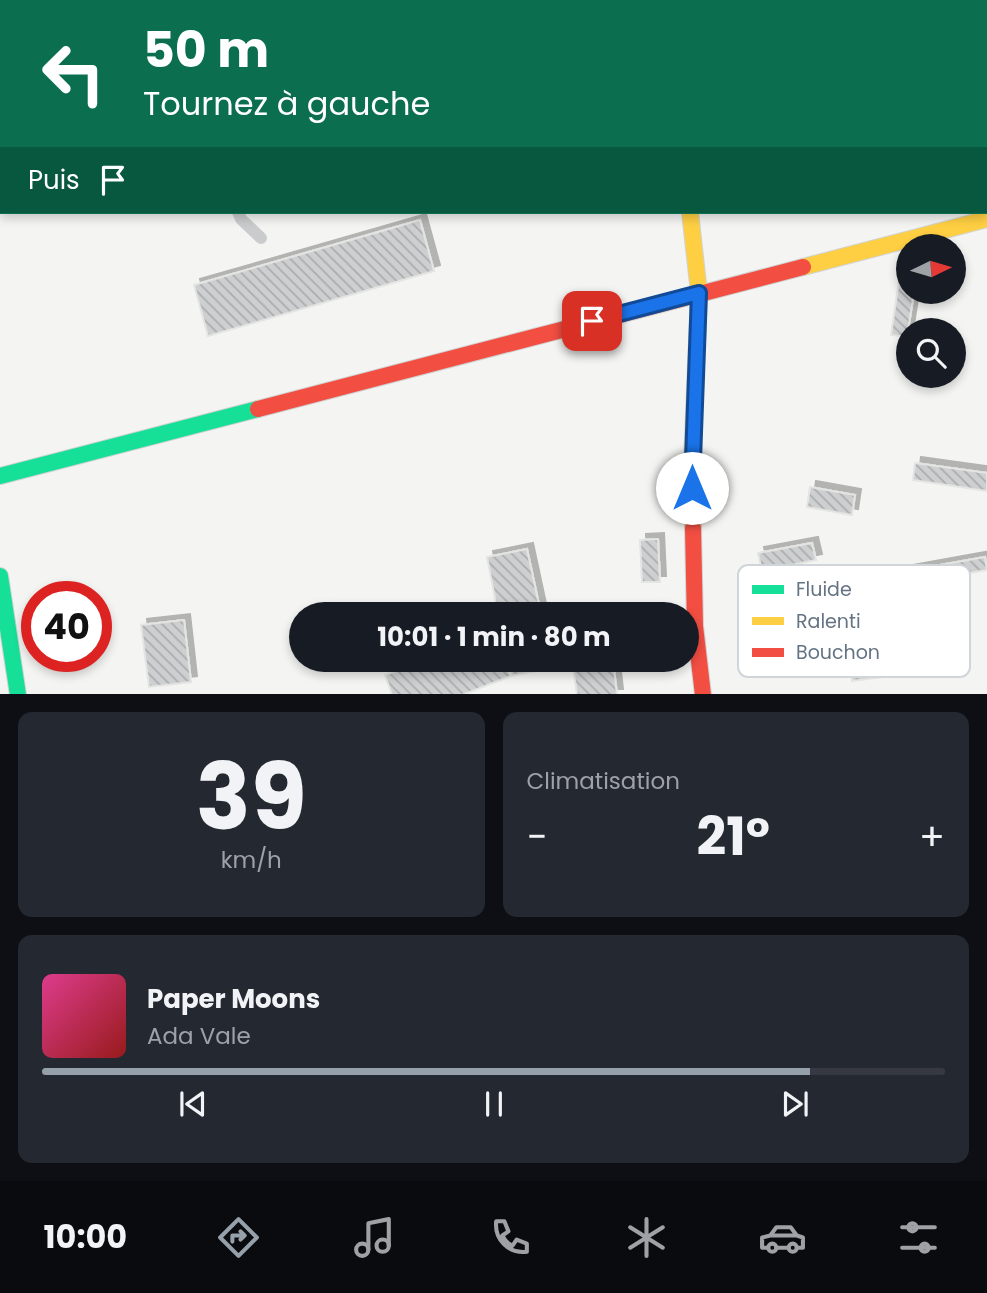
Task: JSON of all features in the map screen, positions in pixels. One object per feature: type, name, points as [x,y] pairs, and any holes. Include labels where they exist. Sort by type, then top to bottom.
[{"type":"main road","points":[[690,214],[699,293],[692,461],[695,626],[703,694]]},
{"type":"main road","points":[[0,476],[987,219]]},
{"type":"main road","points":[[0,576],[18,694]]},
{"type":"lane","points":[[239,214],[261,238]]},
{"type":"building","points":[[420,220],[434,271],[208,336],[194,285]]},
{"type":"building","points":[[896,300],[896,304],[912,304],[910,318],[896,318],[896,336],[891,335]]},
{"type":"building","points":[[915,463],[987,473],[987,491],[913,480]]},
{"type":"building","points":[[810,487],[855,495],[852,515],[807,507]]},
{"type":"building","points":[[658,539],[660,582],[642,582],[640,540]]},
{"type":"building","points":[[812,543],[816,560],[791,565],[761,565],[758,553]]},
{"type":"building","points":[[527,549],[538,602],[496,602],[487,557]]},
{"type":"building","points":[[985,557],[987,570],[970,573],[970,565],[940,565]]},
{"type":"building","points":[[184,620],[191,682],[149,687],[141,625]]},
{"type":"building","points":[[393,672],[510,672],[511,676],[465,694],[392,694],[385,675]]},
{"type":"building","points":[[510,672],[532,672],[511,676]]},
{"type":"building","points":[[574,672],[614,672],[617,694],[577,694]]},
{"type":"building","points":[[851,677],[885,677],[852,681]]},
{"type":"traffic: fast","points":[[0,476],[258,409]]},
{"type":"traffic: fast","points":[[0,576],[18,694]]},
{"type":"traffic: slow","points":[[690,214],[699,293],[692,461],[693,528]]},
{"type":"traffic: slow","points":[[803,267],[987,219]]},
{"type":"traffic: jam","points":[[258,409],[803,267]]},
{"type":"traffic: jam","points":[[693,528],[695,626],[703,694]]},
{"type":"route","points":[[592,321],[699,293],[692,488]]}]
